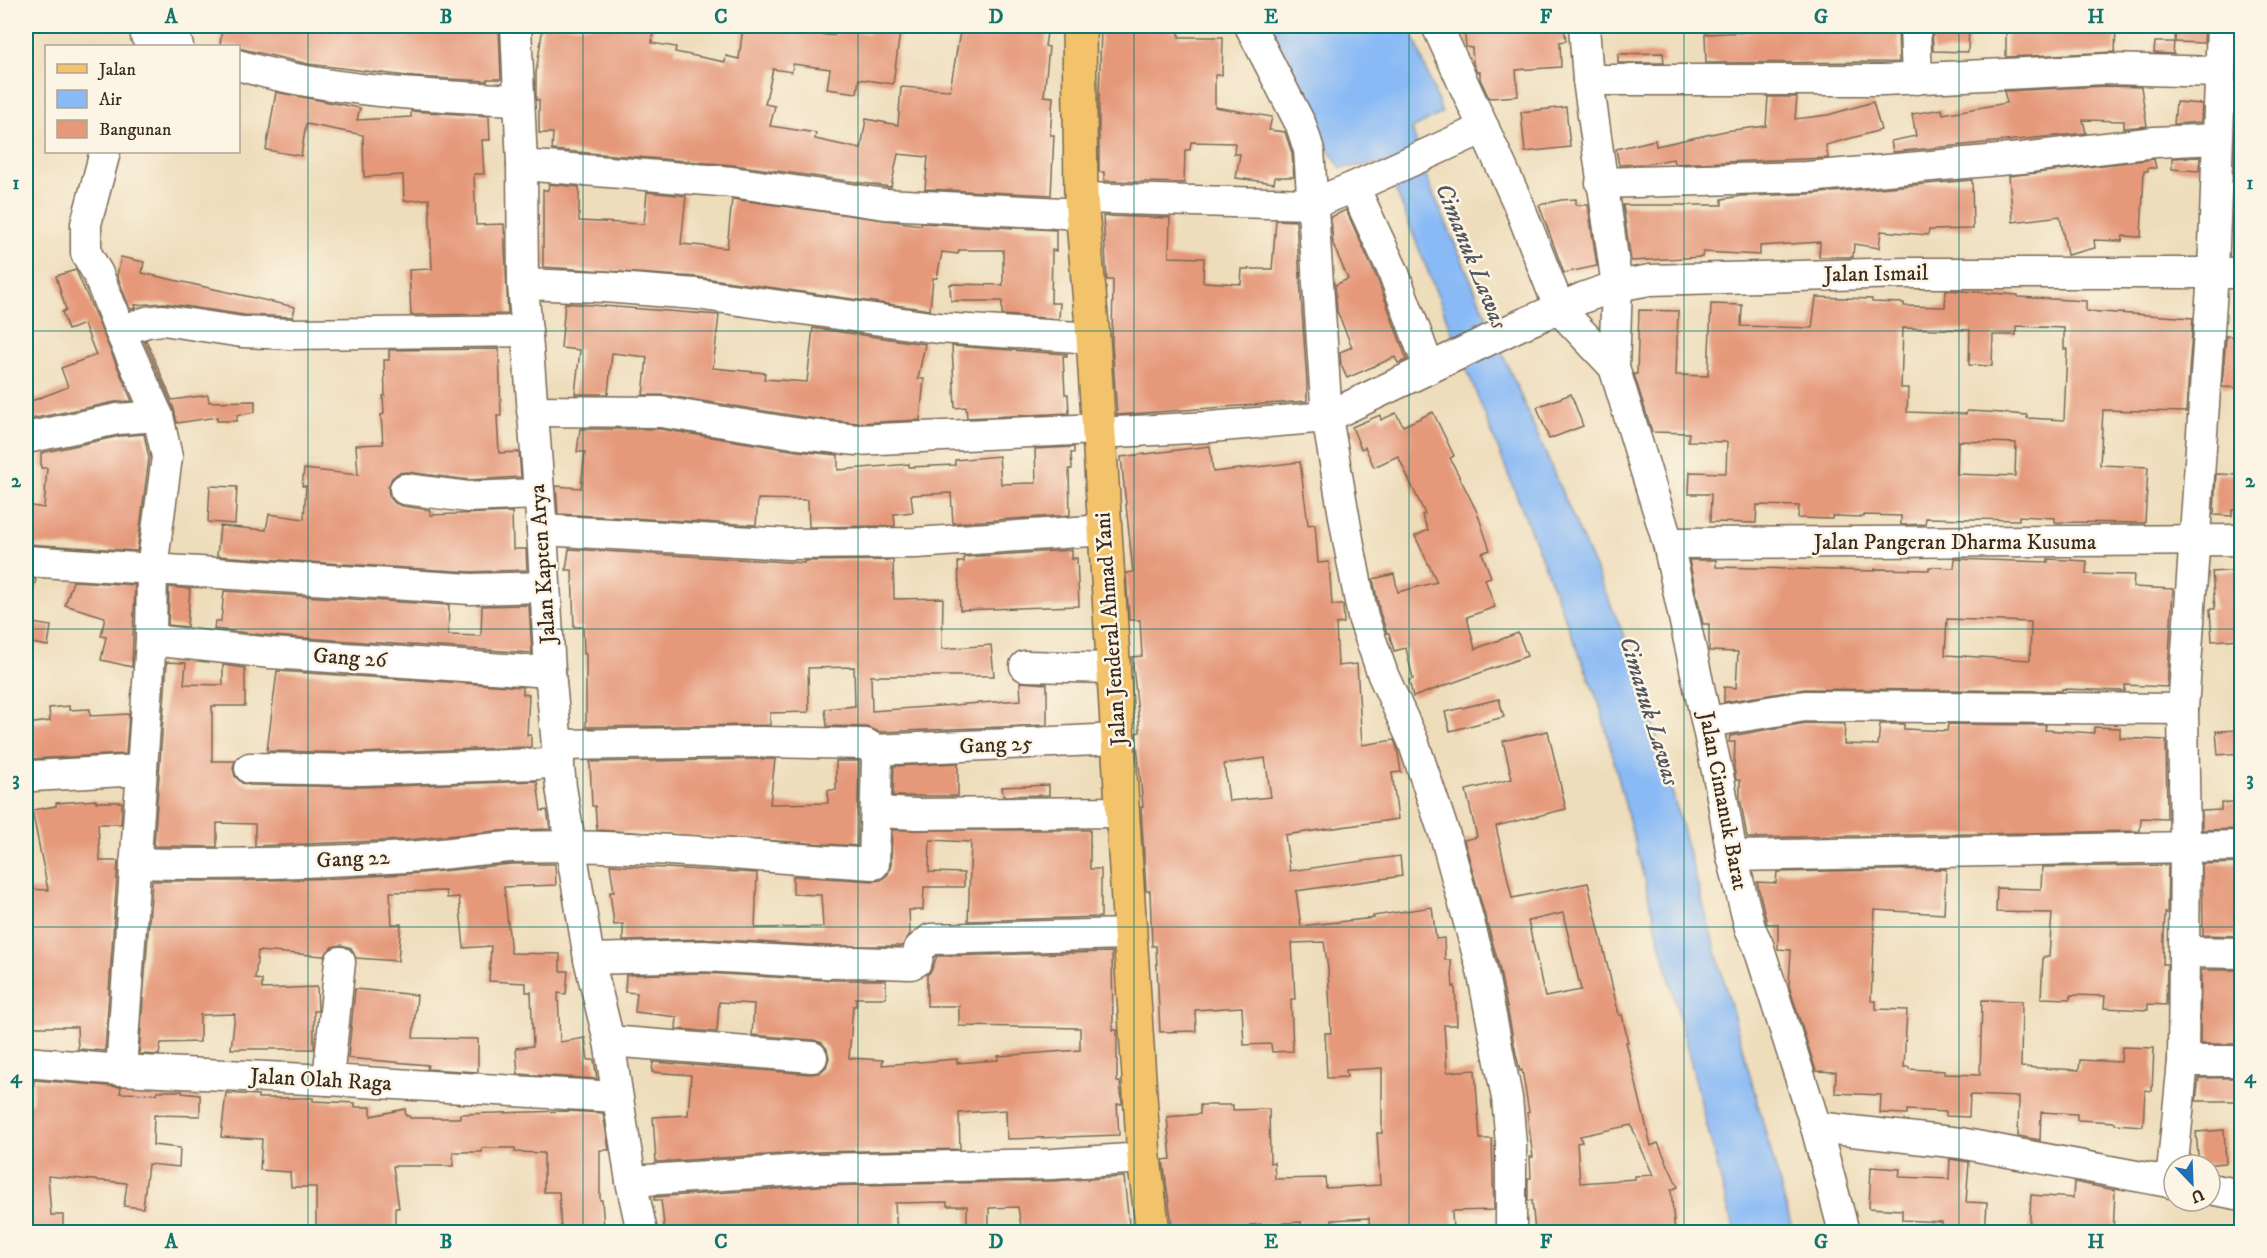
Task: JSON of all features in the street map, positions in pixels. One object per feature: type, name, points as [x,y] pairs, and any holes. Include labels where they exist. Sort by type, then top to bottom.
[{"type":"main road","name":"Jalan Jenderal Ahmad Yani","points":[[1079,26],[1082,206],[1115,668],[1144,1158],[1153,1233]]},
{"type":"street","name":"Jalan Kapten Arya","points":[[516,26],[522,165],[523,284],[542,530],[550,672],[558,753],[570,847],[589,959],[609,1041],[631,1181],[642,1233]]},
{"type":"street","points":[[1250,26],[1304,134],[1309,150],[1328,417],[1364,617],[1383,675],[1413,741],[1447,842],[1482,970],[1508,1098],[1511,1144],[1511,1233]]},
{"type":"street","points":[[1437,26],[1518,203],[1560,310],[1614,367]]},
{"type":"street","points":[[1584,26],[1587,80],[1617,286],[1614,367]]},
{"type":"street","points":[[1915,26],[1917,79]]},
{"type":"street","points":[[2175,1153],[2183,1061],[2185,952],[2183,709],[2195,541],[2227,273],[2217,139],[2227,81],[2222,26]]},
{"type":"street","points":[[146,36],[175,45]]},
{"type":"street","points":[[240,66],[276,75],[356,87],[519,100]]},
{"type":"street","points":[[1587,80],[1883,80],[2104,69],[2227,81]]},
{"type":"street","points":[[522,165],[732,182],[885,204],[1082,206],[1312,204],[1484,128]]},
{"type":"street","points":[[1601,183],[1807,177],[2022,158],[2155,141],[2217,139]]},
{"type":"street","points":[[105,153],[92,201],[85,244],[88,260],[98,274],[120,331],[158,416],[167,457],[152,568],[151,640],[121,1071]]},
{"type":"street","points":[[1364,182],[1393,271],[1435,365]]},
{"type":"street","name":"Jalan Ismail","points":[[1328,417],[1518,326],[1560,310],[1585,297],[1617,286],[1650,280],[1905,273],[2227,273]]},
{"type":"street","points":[[523,284],[696,294],[938,328],[1093,338]]},
{"type":"street","points":[[120,331],[147,322],[163,320],[242,332],[282,334],[527,331]]},
{"type":"street","name":"Jalan Cimanuk Barat","points":[[1614,367],[1668,543],[1707,722],[1732,856],[1750,928],[1758,945],[1816,1127],[1844,1233]]},
{"type":"street","points":[[532,411],[661,412],[800,434],[857,440],[1098,431],[1328,417]]},
{"type":"street","points":[[26,438],[118,419],[158,416]]},
{"type":"street","points":[[405,489],[468,497],[538,494]]},
{"type":"street","points":[[542,530],[788,544],[916,543],[1105,530]]},
{"type":"street","name":"Jalan Pangeran Dharma Kusuma","points":[[1668,543],[2241,540]]},
{"type":"street","points":[[26,561],[471,589],[545,588]]},
{"type":"street","name":"Gang 26","points":[[151,640],[271,653],[550,672]]},
{"type":"street","points":[[1025,666],[1115,668]]},
{"type":"street","points":[[1707,722],[1805,706],[2183,709]]},
{"type":"street","name":"Gang 25","points":[[250,768],[361,770],[539,764],[558,753],[762,742],[866,744],[873,750],[1118,740]]},
{"type":"street","points":[[873,750],[877,758],[877,812],[916,814],[1122,812]]},
{"type":"street","points":[[33,776],[142,770]]},
{"type":"street","name":"Gang 22","points":[[135,863],[256,864],[509,848],[570,847],[680,851],[874,864],[877,812]]},
{"type":"street","points":[[1732,856],[2241,846]]},
{"type":"street","points":[[589,959],[703,956],[827,963],[911,964],[918,961],[920,949],[931,939],[1131,934]]},
{"type":"street","points":[[2185,952],[2241,953]]},
{"type":"street","points":[[328,1080],[340,962]]},
{"type":"street","points":[[609,1041],[812,1057]]},
{"type":"street","points":[[2183,1061],[2241,1061]]},
{"type":"street","name":"Jalan Olah Raga","points":[[26,1062],[121,1071],[328,1080],[617,1097]]},
{"type":"street","points":[[1816,1127],[1960,1143],[2162,1181]]},
{"type":"street","points":[[631,1181],[817,1169],[1052,1164],[1144,1158]]},
{"type":"street","points":[[2222,1191],[2241,1195]]},
{"type":"water","name":"Cimanuk Lawas","points":[[1270,26],[1410,26],[1442,113],[1412,129],[1418,149],[1415,151],[1638,668],[1793,1232],[1734,1232],[1600,706],[1385,163],[1341,168],[1319,136]]},
{"type":"building","points":[[222,26],[499,26],[501,79],[487,79],[487,81],[415,77],[308,64],[240,48],[240,45],[220,45]]},
{"type":"building","points":[[543,26],[654,26],[652,43],[676,47],[675,52],[725,62],[726,56],[739,59],[743,26],[798,26],[797,31],[834,36],[835,29],[869,33],[870,28],[900,32],[893,84],[859,79],[857,93],[827,89],[830,69],[793,64],[792,72],[773,69],[765,104],[775,106],[770,126],[816,133],[815,139],[861,149],[866,119],[898,125],[901,87],[950,90],[961,26],[1048,26],[1045,46],[1049,47],[1044,96],[1053,97],[1050,135],[1054,135],[1051,195],[925,189],[928,157],[898,154],[891,187],[734,165],[552,150],[553,133],[539,133],[539,100],[536,100],[536,73]]},
{"type":"building","points":[[1101,26],[1171,26],[1171,31],[1179,31],[1179,37],[1223,37],[1222,75],[1215,75],[1215,107],[1272,117],[1269,130],[1285,132],[1292,153],[1294,177],[1275,177],[1274,183],[1236,178],[1240,154],[1234,154],[1235,143],[1191,142],[1190,150],[1185,150],[1184,183],[1104,181],[1104,172],[1099,172]]},
{"type":"building","points":[[1464,26],[1564,26],[1566,41],[1560,42],[1561,67],[1516,70],[1518,96],[1489,98],[1480,79],[1480,72],[1477,72],[1473,63],[1472,48],[1466,47]]},
{"type":"building","points":[[1750,26],[1898,26],[1899,62],[1706,63],[1705,34],[1750,32]]},
{"type":"building","points":[[1932,26],[1969,26],[1968,52],[1933,51]]},
{"type":"building","points":[[2040,26],[2116,26],[2115,52],[2006,57],[2006,32],[2040,32]]},
{"type":"building","points":[[2176,26],[2205,26],[2204,43],[2175,42]]},
{"type":"building","points":[[2155,42],[2174,42],[2173,54],[2154,53]]},
{"type":"building","points":[[1663,53],[1664,63],[1618,63],[1618,54]]},
{"type":"building","points":[[2105,86],[2141,87],[2147,126],[2124,128],[2124,121],[2083,120],[2086,133],[1893,152],[1891,141],[1916,136],[1912,114],[1942,109],[1943,114],[2007,103],[2004,91]]},
{"type":"building","points":[[276,92],[360,108],[357,120],[411,117],[411,111],[489,116],[490,140],[482,140],[484,174],[474,174],[476,225],[504,224],[508,314],[411,315],[409,270],[432,269],[429,199],[404,201],[403,175],[364,177],[363,135],[306,124],[301,156],[266,150]]},
{"type":"building","points":[[1768,97],[1797,97],[1795,119],[1828,115],[1873,102],[1881,130],[1826,145],[1828,158],[1674,164],[1673,159],[1646,164],[1619,165],[1616,149],[1655,140],[1656,146],[1725,131],[1766,126]]},
{"type":"building","points":[[2176,102],[2202,104],[2201,122],[2174,124]]},
{"type":"building","points":[[2236,106],[2241,106],[2241,230],[2232,229]]},
{"type":"building","points":[[1566,107],[1570,147],[1525,152],[1521,112]]},
{"type":"building","points":[[2200,157],[2199,171],[2172,169],[2172,158]]},
{"type":"building","points":[[2154,159],[2156,168],[2148,168],[2148,171],[2144,171],[2141,237],[2123,236],[2122,241],[2094,240],[2095,248],[2067,255],[2060,216],[2013,222],[2009,176]]},
{"type":"building","points":[[1972,180],[1973,229],[1929,230],[1928,235],[1881,231],[1879,248],[1854,244],[1853,257],[1819,257],[1820,242],[1760,246],[1760,255],[1703,252],[1702,257],[1631,261],[1623,205],[1722,205],[1722,199],[1741,196],[1809,194]]},
{"type":"building","points":[[549,184],[579,187],[579,221],[644,224],[647,192],[686,196],[681,244],[727,248],[732,199],[921,225],[921,223],[1056,230],[1056,251],[1052,250],[1051,303],[1060,303],[1059,319],[1002,315],[1002,301],[951,301],[950,284],[1003,285],[1003,250],[959,250],[958,254],[942,252],[937,278],[933,278],[930,310],[697,277],[543,267],[543,190],[548,190]]},
{"type":"building","points":[[1576,199],[1576,205],[1588,205],[1597,266],[1564,273],[1539,205]]},
{"type":"building","points":[[1346,210],[1377,278],[1407,360],[1398,363],[1395,357],[1347,378],[1341,365],[1340,352],[1352,347],[1337,311],[1335,285],[1348,279],[1333,244],[1331,217]]},
{"type":"building","points":[[1103,216],[1170,218],[1169,257],[1204,258],[1203,282],[1241,284],[1242,269],[1272,269],[1276,220],[1296,221],[1307,401],[1117,415],[1112,344],[1113,280],[1107,280]]},
{"type":"building","points":[[121,257],[144,262],[142,273],[295,307],[293,317],[244,315],[165,303],[135,305],[136,308],[130,309],[117,275]]},
{"type":"building","points":[[76,270],[132,401],[115,402],[26,420],[26,403],[68,387],[61,368],[96,355],[84,324],[68,330],[62,312],[66,310],[56,276]]},
{"type":"building","points":[[1946,290],[2086,301],[2086,311],[2193,318],[2186,412],[2103,410],[2100,465],[2148,467],[2145,523],[2055,522],[2055,518],[2019,516],[2019,520],[1926,518],[1925,524],[1901,525],[1901,516],[1798,518],[1799,506],[1757,505],[1756,523],[1710,522],[1711,494],[1689,494],[1690,472],[1726,473],[1727,442],[1688,441],[1689,433],[1652,432],[1634,374],[1637,374],[1639,310],[1678,311],[1676,375],[1708,376],[1711,304],[1742,305],[1741,326],[1812,328],[1816,297],[1872,299],[1872,302],[1904,303],[1904,306],[1945,307]],"holes":[[[2016,326],[2064,328],[2064,349],[2067,349],[2064,420],[2027,418],[2027,415],[1988,412],[1967,411],[1966,414],[1907,412],[1908,388],[1901,388],[1903,328],[1970,330],[1969,365],[1992,366],[1993,335],[2016,335]],[[1958,441],[2016,443],[2015,476],[1957,474]]]},
{"type":"building","points":[[565,303],[719,315],[713,368],[765,373],[764,379],[807,382],[813,328],[925,344],[918,379],[924,379],[920,420],[858,423],[802,417],[664,395],[643,395],[647,357],[612,353],[608,394],[575,394],[580,350],[561,348]]},
{"type":"building","points":[[2226,336],[2241,337],[2241,388],[2222,387]]},
{"type":"building","points":[[146,340],[172,400],[208,395],[209,402],[255,401],[255,412],[237,415],[237,421],[217,421],[217,417],[177,423],[174,409],[144,341]]},
{"type":"building","points":[[952,346],[1067,354],[1063,356],[1065,394],[1068,394],[1069,413],[967,418],[966,407],[955,408]]},
{"type":"building","points":[[499,349],[501,416],[497,416],[499,453],[519,452],[521,477],[469,480],[407,472],[398,473],[392,478],[388,487],[389,496],[395,503],[403,506],[430,510],[430,515],[512,512],[513,549],[526,549],[527,570],[471,572],[217,556],[220,526],[266,530],[269,514],[304,519],[306,486],[302,486],[304,469],[358,475],[356,445],[383,444],[381,415],[384,414],[383,396],[385,396],[384,360],[389,360],[389,350]]},
{"type":"building","points":[[1571,394],[1583,426],[1549,439],[1537,407]]},
{"type":"building","points":[[1433,412],[1454,456],[1450,458],[1477,512],[1490,550],[1482,553],[1491,577],[1485,579],[1495,607],[1467,617],[1475,649],[1518,633],[1527,656],[1413,697],[1409,680],[1413,679],[1406,648],[1394,651],[1380,613],[1373,579],[1394,574],[1398,592],[1437,582],[1415,536],[1428,530],[1422,515],[1425,514],[1398,456],[1374,467],[1365,447],[1361,449],[1352,427],[1380,415],[1381,420],[1396,413],[1403,426]]},
{"type":"building","points":[[580,429],[660,429],[797,451],[838,455],[838,470],[909,464],[909,467],[955,465],[955,460],[999,456],[1001,484],[1036,483],[1035,449],[1074,447],[1074,453],[1071,453],[1072,469],[1069,469],[1070,515],[953,523],[951,493],[911,495],[913,512],[894,514],[895,526],[809,527],[808,500],[758,499],[756,525],[558,514],[556,486],[581,488],[585,452],[577,452]]},
{"type":"building","points":[[144,434],[149,458],[137,551],[26,544],[26,505],[44,508],[47,468],[41,468],[41,453],[120,436]]},
{"type":"building","points":[[1210,446],[1213,472],[1300,462],[1308,525],[1315,524],[1318,563],[1329,562],[1332,605],[1343,605],[1344,623],[1336,624],[1338,666],[1357,664],[1362,745],[1394,740],[1401,772],[1392,773],[1398,819],[1285,835],[1290,871],[1400,856],[1402,876],[1296,891],[1301,926],[1374,918],[1373,916],[1432,907],[1436,939],[1444,938],[1445,960],[1451,960],[1453,987],[1455,986],[1457,1025],[1444,1025],[1447,1072],[1475,1070],[1480,1139],[1492,1139],[1494,1210],[1452,1211],[1453,1233],[1370,1233],[1369,1218],[1332,1220],[1332,1225],[1302,1226],[1301,1222],[1250,1225],[1251,1233],[1173,1233],[1163,1160],[1171,1159],[1167,1117],[1200,1114],[1200,1105],[1233,1105],[1233,1110],[1269,1109],[1270,1163],[1274,1162],[1275,1179],[1325,1178],[1326,1188],[1380,1185],[1377,1133],[1382,1133],[1382,1068],[1346,1070],[1347,1077],[1327,1078],[1325,1033],[1331,1033],[1328,969],[1324,942],[1292,943],[1295,999],[1291,999],[1293,1051],[1272,1052],[1271,1044],[1244,1045],[1242,1007],[1195,1010],[1196,1031],[1160,1032],[1156,946],[1152,946],[1150,891],[1146,891],[1141,807],[1143,807],[1136,733],[1140,732],[1132,657],[1142,656],[1140,620],[1129,620],[1126,573],[1133,572],[1121,457]],"holes":[[[1265,758],[1271,797],[1229,801],[1224,764]]]},
{"type":"building","points":[[2216,474],[2241,475],[2241,510],[2232,510],[2232,516],[2214,515]]},
{"type":"building","points":[[210,486],[237,487],[235,524],[208,522]]},
{"type":"building","points":[[569,549],[804,563],[804,561],[893,560],[894,599],[943,598],[942,649],[991,645],[994,676],[871,676],[872,711],[1021,700],[1020,682],[1047,684],[1047,725],[880,732],[866,727],[827,726],[825,709],[855,706],[854,667],[808,668],[809,712],[770,713],[770,725],[586,727],[586,654],[584,654],[583,627],[574,627],[572,570],[566,570]]},
{"type":"building","points":[[1072,550],[1072,559],[1077,558],[1079,606],[960,610],[958,562],[964,562],[964,557]]},
{"type":"building","points":[[1955,559],[2087,561],[2086,574],[2134,575],[2133,587],[2173,589],[2167,687],[2125,685],[2125,691],[1805,689],[1724,702],[1724,687],[1736,688],[1738,652],[1709,651],[1709,624],[1703,624],[1689,560],[1716,560],[1716,567],[1875,571],[1875,569],[1954,568]],"holes":[[[1947,619],[2031,622],[2030,660],[1945,655]]]},
{"type":"building","points":[[2241,570],[2241,639],[2212,641],[2210,609],[2215,609],[2212,572]]},
{"type":"building","points":[[26,578],[36,579],[31,599],[26,598]]},
{"type":"building","points":[[73,581],[135,585],[132,667],[101,660],[106,637],[101,636],[105,617],[65,605]]},
{"type":"building","points":[[169,587],[190,589],[187,627],[168,625]]},
{"type":"building","points":[[224,591],[449,605],[448,635],[481,636],[482,606],[529,605],[532,653],[273,636],[214,629],[215,621],[221,621]]},
{"type":"building","points":[[26,622],[51,626],[48,646],[26,642]]},
{"type":"building","points":[[167,662],[186,663],[184,684],[223,685],[223,665],[245,668],[245,706],[212,706],[212,761],[235,761],[233,768],[235,776],[242,783],[362,787],[537,781],[541,811],[547,810],[550,829],[497,831],[406,840],[255,846],[255,824],[217,823],[217,847],[154,846]]},
{"type":"building","points":[[277,671],[523,687],[523,694],[529,695],[527,735],[531,735],[531,747],[361,753],[267,751]]},
{"type":"building","points":[[1499,699],[1504,717],[1450,731],[1445,712]]},
{"type":"building","points":[[69,706],[69,710],[90,709],[90,716],[129,714],[126,754],[31,759],[28,740],[26,741],[26,724],[50,721],[49,708]]},
{"type":"building","points":[[1806,723],[1845,724],[1844,744],[1878,745],[1880,724],[1904,724],[1904,729],[1947,731],[1948,724],[2046,725],[2045,730],[2094,733],[2094,727],[2120,728],[2120,738],[2166,740],[2167,819],[2141,818],[2140,831],[1747,838],[1740,797],[1740,780],[1736,780],[1734,767],[1735,742],[1729,742],[1730,736]]},
{"type":"building","points":[[2241,730],[2241,753],[2218,755],[2216,731]]},
{"type":"building","points":[[1548,731],[1566,809],[1496,826],[1512,898],[1588,883],[1619,1015],[1622,1015],[1628,1042],[1626,1042],[1651,1146],[1658,1143],[1678,1187],[1671,1190],[1675,1233],[1535,1233],[1532,1200],[1528,1201],[1528,1178],[1531,1178],[1530,1157],[1533,1157],[1522,1070],[1520,1071],[1516,1054],[1499,966],[1464,840],[1477,837],[1466,790],[1512,779],[1503,741]],"holes":[[[1563,913],[1581,990],[1545,997],[1528,921]],[[1631,1125],[1653,1175],[1635,1176],[1635,1179],[1580,1183],[1577,1143],[1582,1142],[1580,1136]]]},
{"type":"building","points":[[775,759],[770,804],[828,803],[828,790],[836,790],[836,761],[859,761],[857,846],[597,830],[595,806],[592,806],[590,762]]},
{"type":"building","points":[[958,763],[958,796],[893,796],[894,766]]},
{"type":"building","points":[[1049,785],[1049,795],[1003,796],[1002,787]]},
{"type":"building","points":[[96,800],[96,802],[122,802],[121,824],[98,824],[100,861],[118,861],[105,1051],[78,1049],[77,1027],[26,1027],[29,921],[26,921],[26,889],[48,890],[32,810],[56,806],[56,803]]},
{"type":"building","points":[[2241,801],[2241,829],[2202,830],[2202,811],[2221,810],[2221,803]]},
{"type":"building","points":[[892,830],[1090,830],[1090,869],[1101,869],[1101,917],[968,921],[971,842],[930,840],[929,872],[964,873],[964,887],[924,887],[923,910],[909,910],[910,934],[902,946],[827,946],[704,939],[623,941],[623,924],[614,925],[610,892],[614,892],[610,865],[757,873],[755,928],[823,927],[821,895],[793,894],[793,876],[881,880],[888,874],[891,865]]},
{"type":"building","points":[[2241,863],[2241,936],[2203,935],[2202,864]]},
{"type":"building","points":[[512,864],[555,864],[556,885],[504,887],[511,953],[560,954],[560,971],[568,971],[566,994],[558,993],[560,1042],[585,1038],[588,1060],[594,1060],[597,1079],[518,1074],[516,1048],[533,1046],[531,992],[526,992],[526,983],[489,981],[491,946],[464,948],[459,897],[447,898],[446,891],[390,892],[392,924],[401,924],[398,961],[356,958],[351,948],[341,945],[332,947],[324,956],[258,951],[255,979],[262,980],[262,989],[317,987],[318,1011],[314,1011],[314,1049],[231,1049],[235,1014],[200,1015],[200,1042],[161,1043],[159,1055],[139,1054],[152,881],[340,878]]},
{"type":"building","points":[[2168,865],[2163,964],[2167,964],[2166,1005],[2148,1004],[2148,1010],[2104,1008],[2105,996],[2071,995],[2070,999],[2041,998],[2043,957],[2049,957],[2052,913],[1996,912],[1997,888],[2041,889],[2042,867]]},
{"type":"building","points":[[1946,869],[1944,914],[1875,910],[1871,1001],[1876,1001],[1876,1009],[1907,1010],[1904,1067],[1944,1071],[1944,1074],[1980,1075],[1982,1000],[2022,1001],[2021,1067],[2079,1070],[2080,1060],[2121,1062],[2122,1047],[2154,1048],[2152,1091],[2145,1090],[2143,1126],[2077,1120],[2077,1114],[2041,1112],[2040,1140],[2018,1136],[2019,1097],[1970,1095],[1969,1117],[1946,1116],[1946,1112],[1907,1110],[1907,1114],[1880,1113],[1881,1095],[1835,1093],[1836,1072],[1816,1071],[1789,986],[1791,950],[1778,949],[1778,924],[1767,924],[1757,882],[1776,883],[1777,872]]},
{"type":"building","points":[[1112,952],[1113,1030],[1117,1030],[1117,1082],[1120,1082],[1122,1104],[1117,1104],[1119,1135],[1007,1139],[1006,1110],[959,1113],[960,1149],[816,1152],[656,1162],[653,1117],[688,1115],[691,1075],[652,1072],[653,1062],[811,1074],[819,1073],[826,1067],[829,1058],[827,1049],[822,1043],[814,1040],[752,1035],[754,1004],[719,1002],[717,1032],[676,1029],[677,1017],[635,1012],[637,993],[625,992],[626,975],[703,973],[826,980],[886,980],[886,998],[856,998],[856,1006],[853,1006],[849,1058],[883,1060],[882,1065],[957,1059],[957,1063],[998,1060],[998,1056],[1080,1050],[1080,1028],[959,1026],[959,1006],[927,1006],[927,975],[937,956]]},
{"type":"building","points":[[2201,970],[2241,970],[2241,1044],[2200,1044]]},
{"type":"building","points":[[355,989],[417,995],[413,1038],[478,1039],[478,1072],[427,1069],[428,1065],[348,1058]]},
{"type":"building","points":[[2199,1078],[2241,1078],[2241,1101],[2196,1101]]},
{"type":"building","points":[[34,1080],[121,1087],[120,1093],[157,1094],[157,1091],[182,1091],[182,1093],[200,1095],[200,1116],[154,1115],[153,1145],[180,1148],[179,1167],[148,1164],[143,1208],[124,1206],[127,1183],[48,1176],[51,1215],[63,1215],[63,1233],[27,1233],[26,1103],[32,1103]]},
{"type":"building","points":[[226,1093],[258,1095],[258,1098],[313,1098],[313,1101],[355,1103],[355,1107],[371,1107],[371,1116],[405,1109],[406,1116],[410,1118],[460,1118],[460,1114],[567,1111],[603,1113],[609,1150],[600,1150],[600,1200],[602,1200],[604,1229],[561,1232],[559,1192],[544,1192],[544,1153],[515,1152],[515,1148],[482,1148],[482,1152],[453,1152],[453,1166],[393,1166],[399,1208],[395,1208],[395,1233],[316,1233],[316,1187],[291,1187],[290,1172],[260,1170],[262,1139],[221,1137]]},
{"type":"building","points":[[2224,1130],[2226,1163],[2222,1163],[2222,1153],[2198,1153],[2196,1132]]},
{"type":"building","points":[[1950,1159],[1969,1162],[1966,1202],[1987,1203],[1985,1233],[1942,1233],[1942,1222],[1902,1220],[1902,1210],[1869,1208],[1871,1167],[1900,1169],[1899,1177],[1949,1179]]},
{"type":"building","points":[[1124,1177],[1130,1233],[1022,1233],[1018,1207],[989,1208],[989,1233],[967,1233],[967,1206],[947,1206],[947,1202],[895,1203],[897,1233],[665,1233],[661,1200],[654,1200],[654,1197],[818,1186],[1052,1181]]},
{"type":"building","points":[[2074,1182],[2115,1190],[2113,1233],[2029,1233],[2031,1195],[2073,1198]]}]
